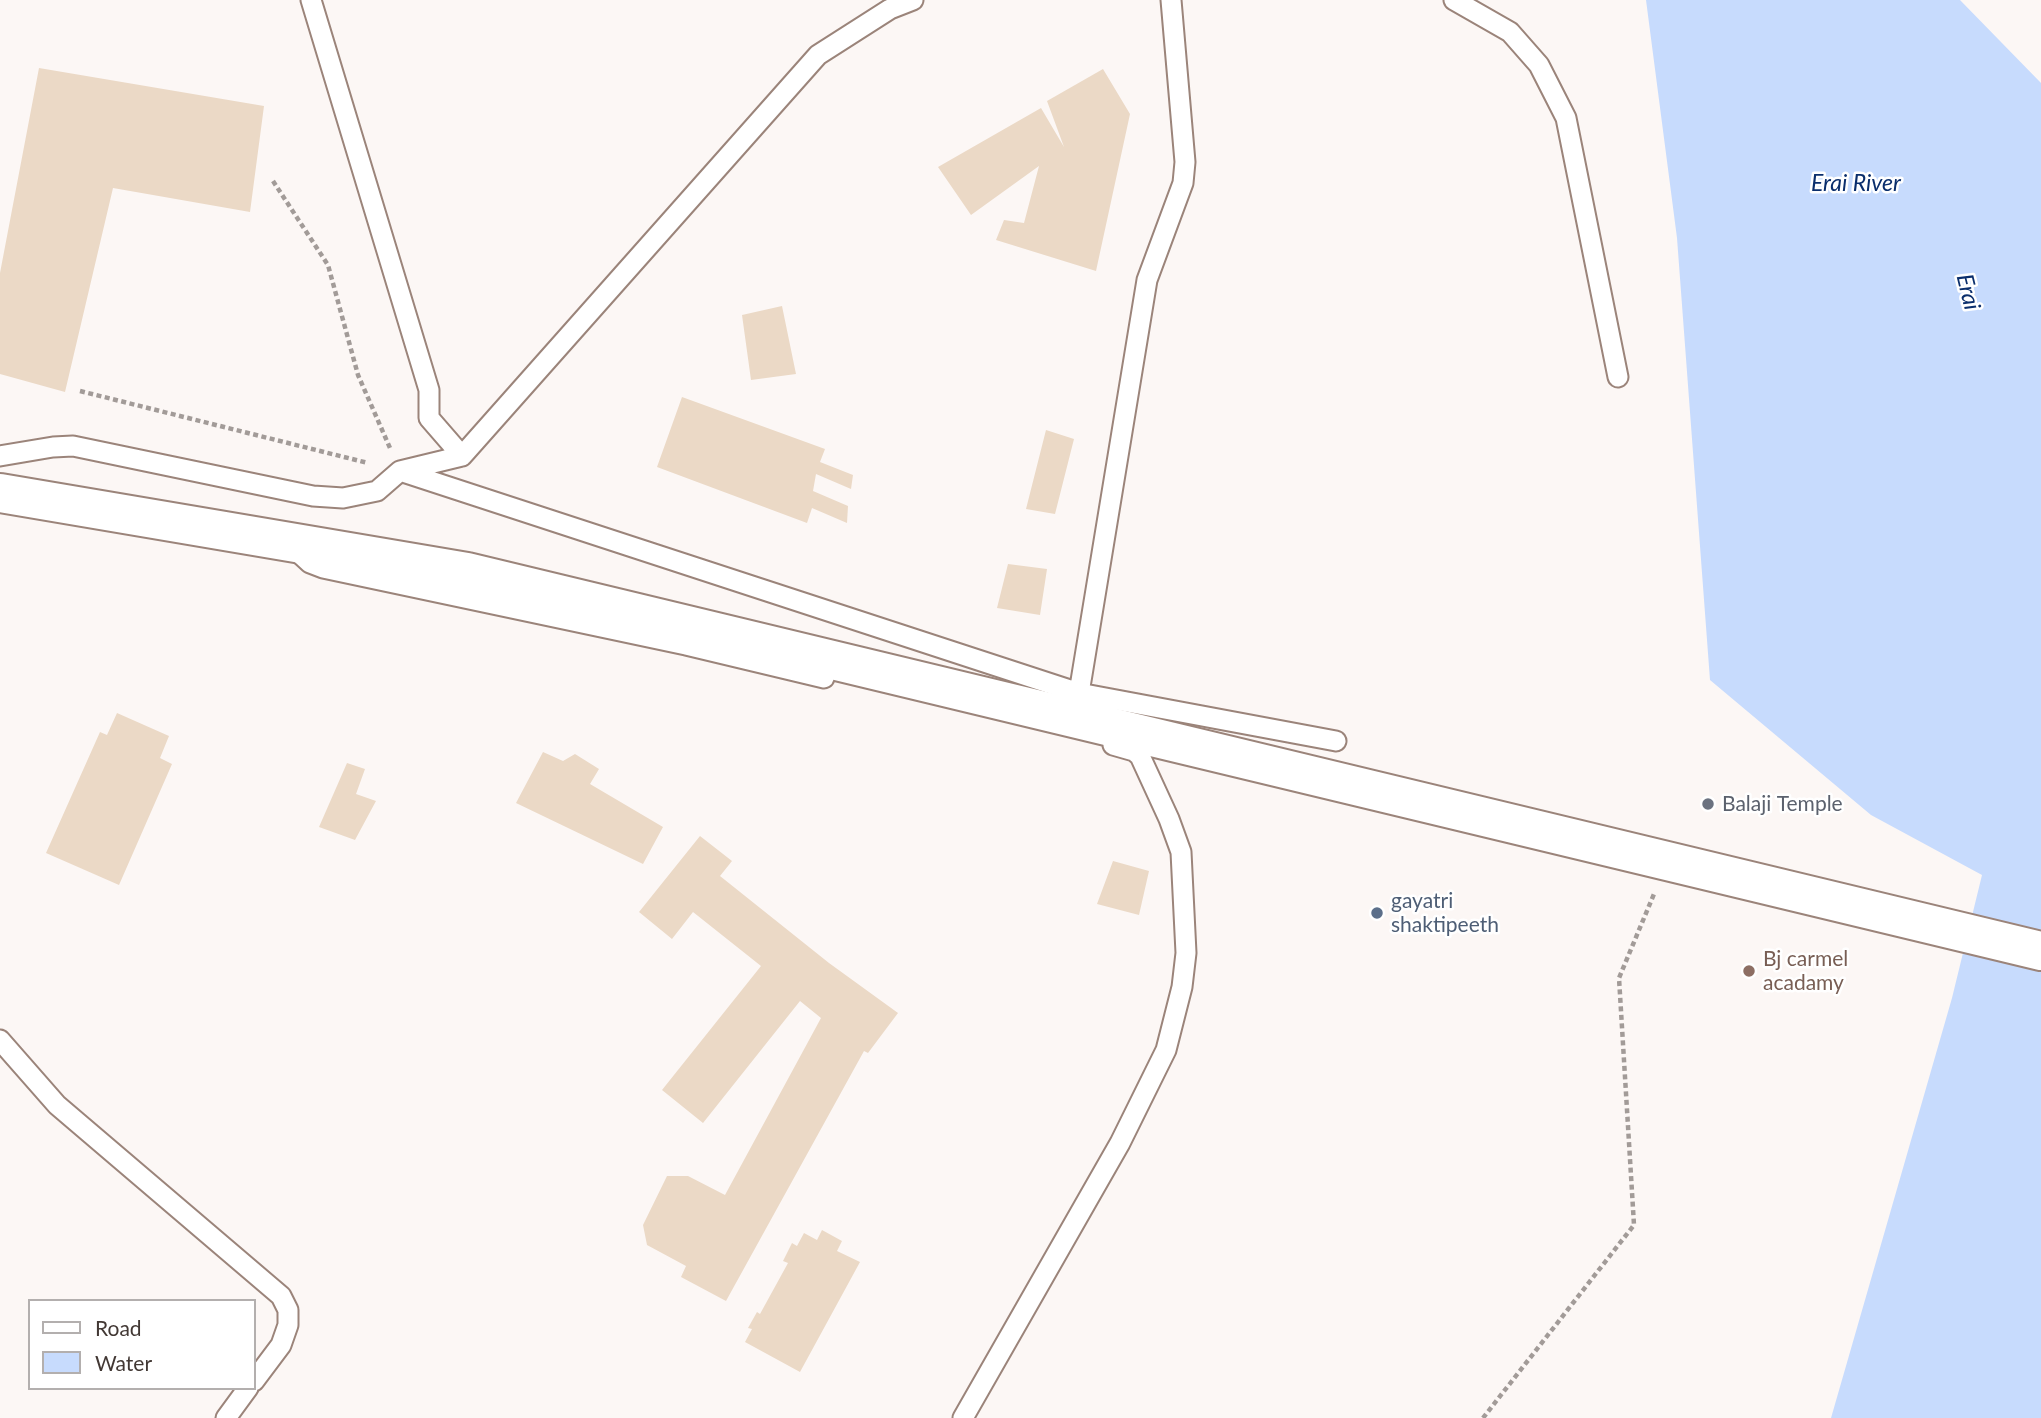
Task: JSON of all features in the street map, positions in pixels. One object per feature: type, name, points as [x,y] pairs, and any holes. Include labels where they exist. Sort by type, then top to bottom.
[{"type":"main road","points":[[0,493],[467,572],[2041,951]]},
{"type":"lane","points":[[312,0],[429,390],[429,418],[462,456]]},
{"type":"lane","points":[[0,456],[73,446],[313,496],[344,498],[377,491],[400,471],[462,456],[818,55],[890,9],[914,0]]},
{"type":"lane","points":[[1079,693],[1146,281],[1183,183],[1185,162],[1171,0]]},
{"type":"lane","points":[[1454,0],[1510,32],[1539,65],[1566,118],[1618,377]]},
{"type":"lane","points":[[400,471],[1079,693],[1336,741]]},
{"type":"lane","points":[[286,542],[310,563],[323,568],[686,645],[852,684],[1134,751],[1143,761],[1181,852],[1185,953],[1182,987],[1166,1051],[1120,1143],[963,1418]]},
{"type":"lane","points":[[0,1040],[57,1105],[281,1296],[288,1310],[288,1325],[281,1345],[256,1378]]},
{"type":"lane","points":[[226,1418],[247,1390]]},
{"type":"path","points":[[272,181],[328,265],[358,375],[400,471]]},
{"type":"path","points":[[80,391],[400,471]]},
{"type":"path","points":[[1483,1418],[1634,1225],[1619,978],[1657,888],[1662,860]]},
{"type":"water","name":"Erai River","points":[[1646,0],[1960,0],[2041,83],[2041,1418],[1831,1418],[1952,998],[1982,875],[1871,815],[1710,680],[1677,238]]},
{"type":"building","points":[[39,68],[264,106],[250,212],[113,188],[65,392],[0,374],[0,273]]},
{"type":"building","points":[[1103,69],[1130,114],[1096,271],[996,240],[1004,220],[1024,223],[1039,166],[971,215],[938,167],[1041,108],[1064,147],[1047,101]]},
{"type":"building","points":[[782,306],[796,374],[751,380],[742,315]]},
{"type":"building","points":[[682,397],[825,449],[820,462],[853,475],[851,489],[816,474],[813,491],[848,506],[847,523],[812,508],[807,523],[657,467]]},
{"type":"building","points":[[1046,430],[1074,439],[1055,514],[1026,509]]},
{"type":"building","points":[[1008,564],[1047,569],[1040,615],[997,608]]},
{"type":"building","points":[[117,713],[169,736],[160,758],[172,764],[119,885],[46,853],[100,732],[107,735]]},
{"type":"building","points":[[543,752],[563,761],[575,754],[599,769],[590,784],[663,827],[643,864],[516,803]]},
{"type":"building","points":[[347,763],[365,769],[356,794],[376,801],[355,840],[319,827]]},
{"type":"building","points":[[700,836],[732,861],[720,876],[829,963],[898,1013],[868,1053],[864,1051],[726,1301],[681,1277],[686,1266],[647,1245],[643,1225],[667,1176],[688,1176],[725,1195],[821,1018],[800,1001],[703,1123],[662,1090],[761,966],[693,912],[672,939],[639,912]]},
{"type":"building","points":[[1113,861],[1149,871],[1139,915],[1097,904]]},
{"type":"building","points":[[822,1230],[842,1241],[837,1251],[860,1262],[800,1372],[745,1342],[752,1329],[748,1328],[757,1312],[760,1314],[788,1263],[783,1261],[792,1243],[797,1246],[804,1233],[817,1240]]},
{"type":"place","name":"Balaji Temple","points":[[1708,804]]},
{"type":"place","name":"gayatri shaktipeeth","points":[[1377,913]]},
{"type":"place","name":"Bj carmel acadamy","points":[[1749,971]]},
{"type":"water label","name":"Erai","points":[[1968,292]]}]
